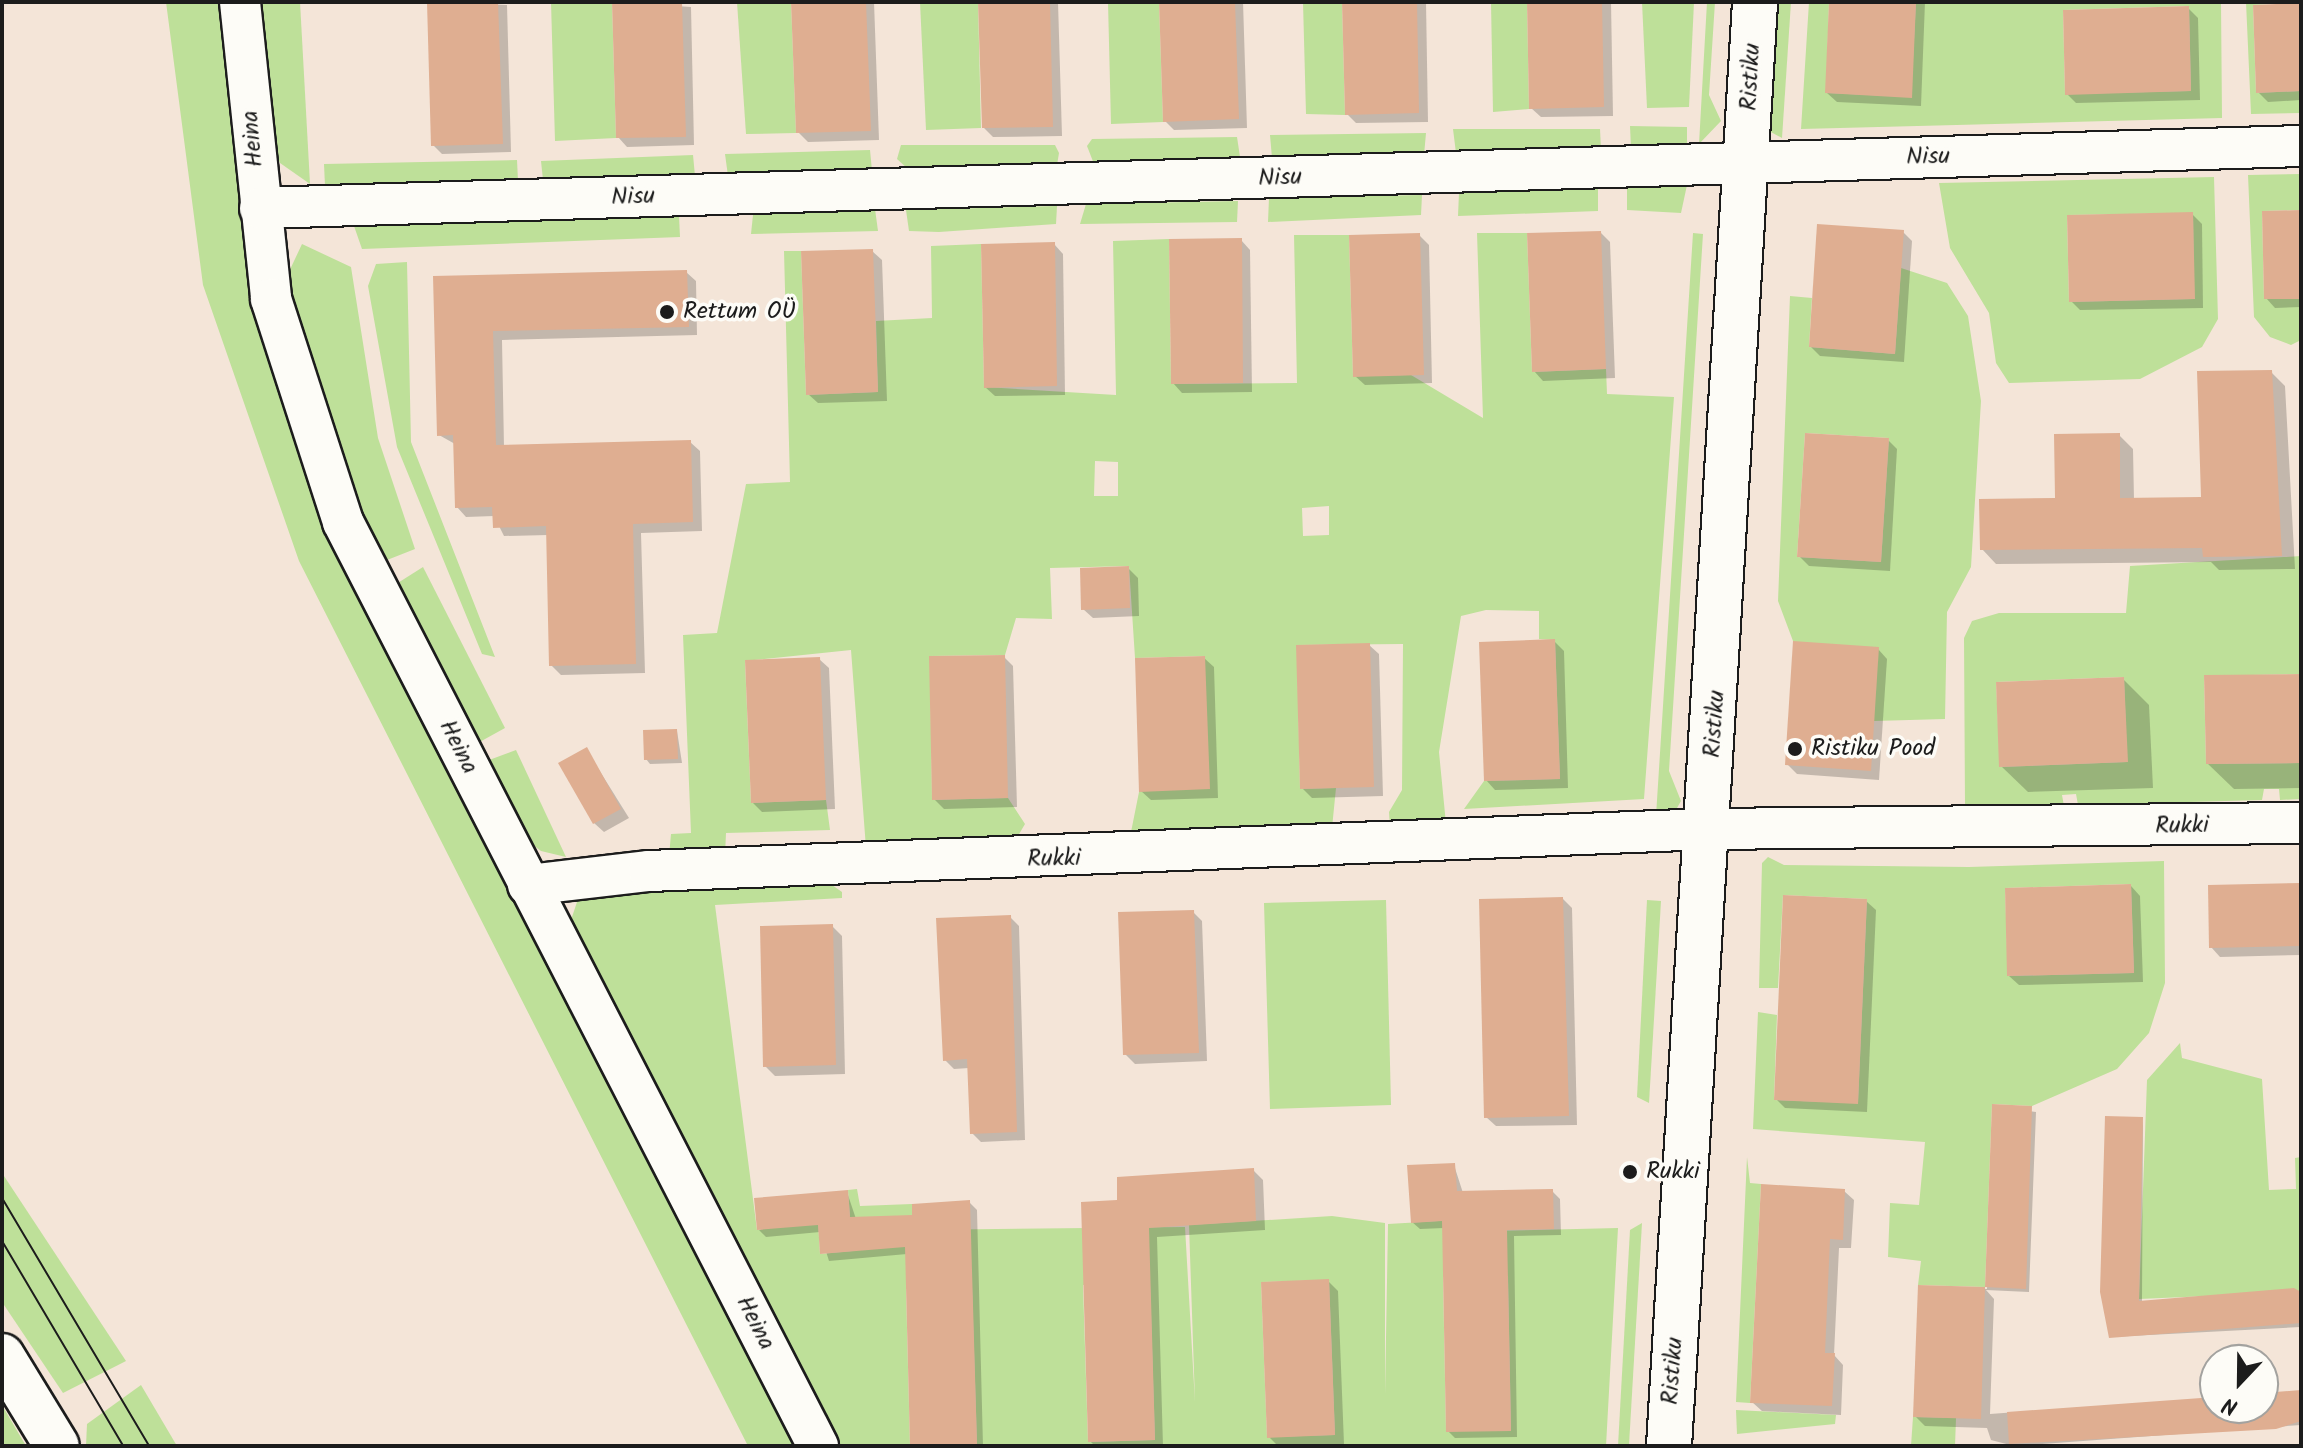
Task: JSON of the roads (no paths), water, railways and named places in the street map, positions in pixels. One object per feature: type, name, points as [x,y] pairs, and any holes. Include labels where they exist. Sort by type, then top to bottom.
[{"type":"street","name":"Heina","points":[[240,2],[271,299],[343,522],[818,1446]]},
{"type":"street","name":"Ristiku","points":[[1669,1446],[1755,2]]},
{"type":"street","name":"Nisu","points":[[260,208],[2301,146]]},
{"type":"street","name":"Rukki","points":[[528,885],[649,871],[1707,829],[2301,823]]},
{"type":"street","points":[[2,1356],[57,1446]]},
{"type":"tram line","points":[[2,1198],[149,1446]]},
{"type":"tram line","points":[[2,1241],[123,1446]]},
{"type":"place","name":"Rettum OÜ","points":[[667,312]]},
{"type":"place","name":"Ristiku Pood","points":[[1795,749]]},
{"type":"place","name":"Rukki","points":[[1630,1172]]}]
